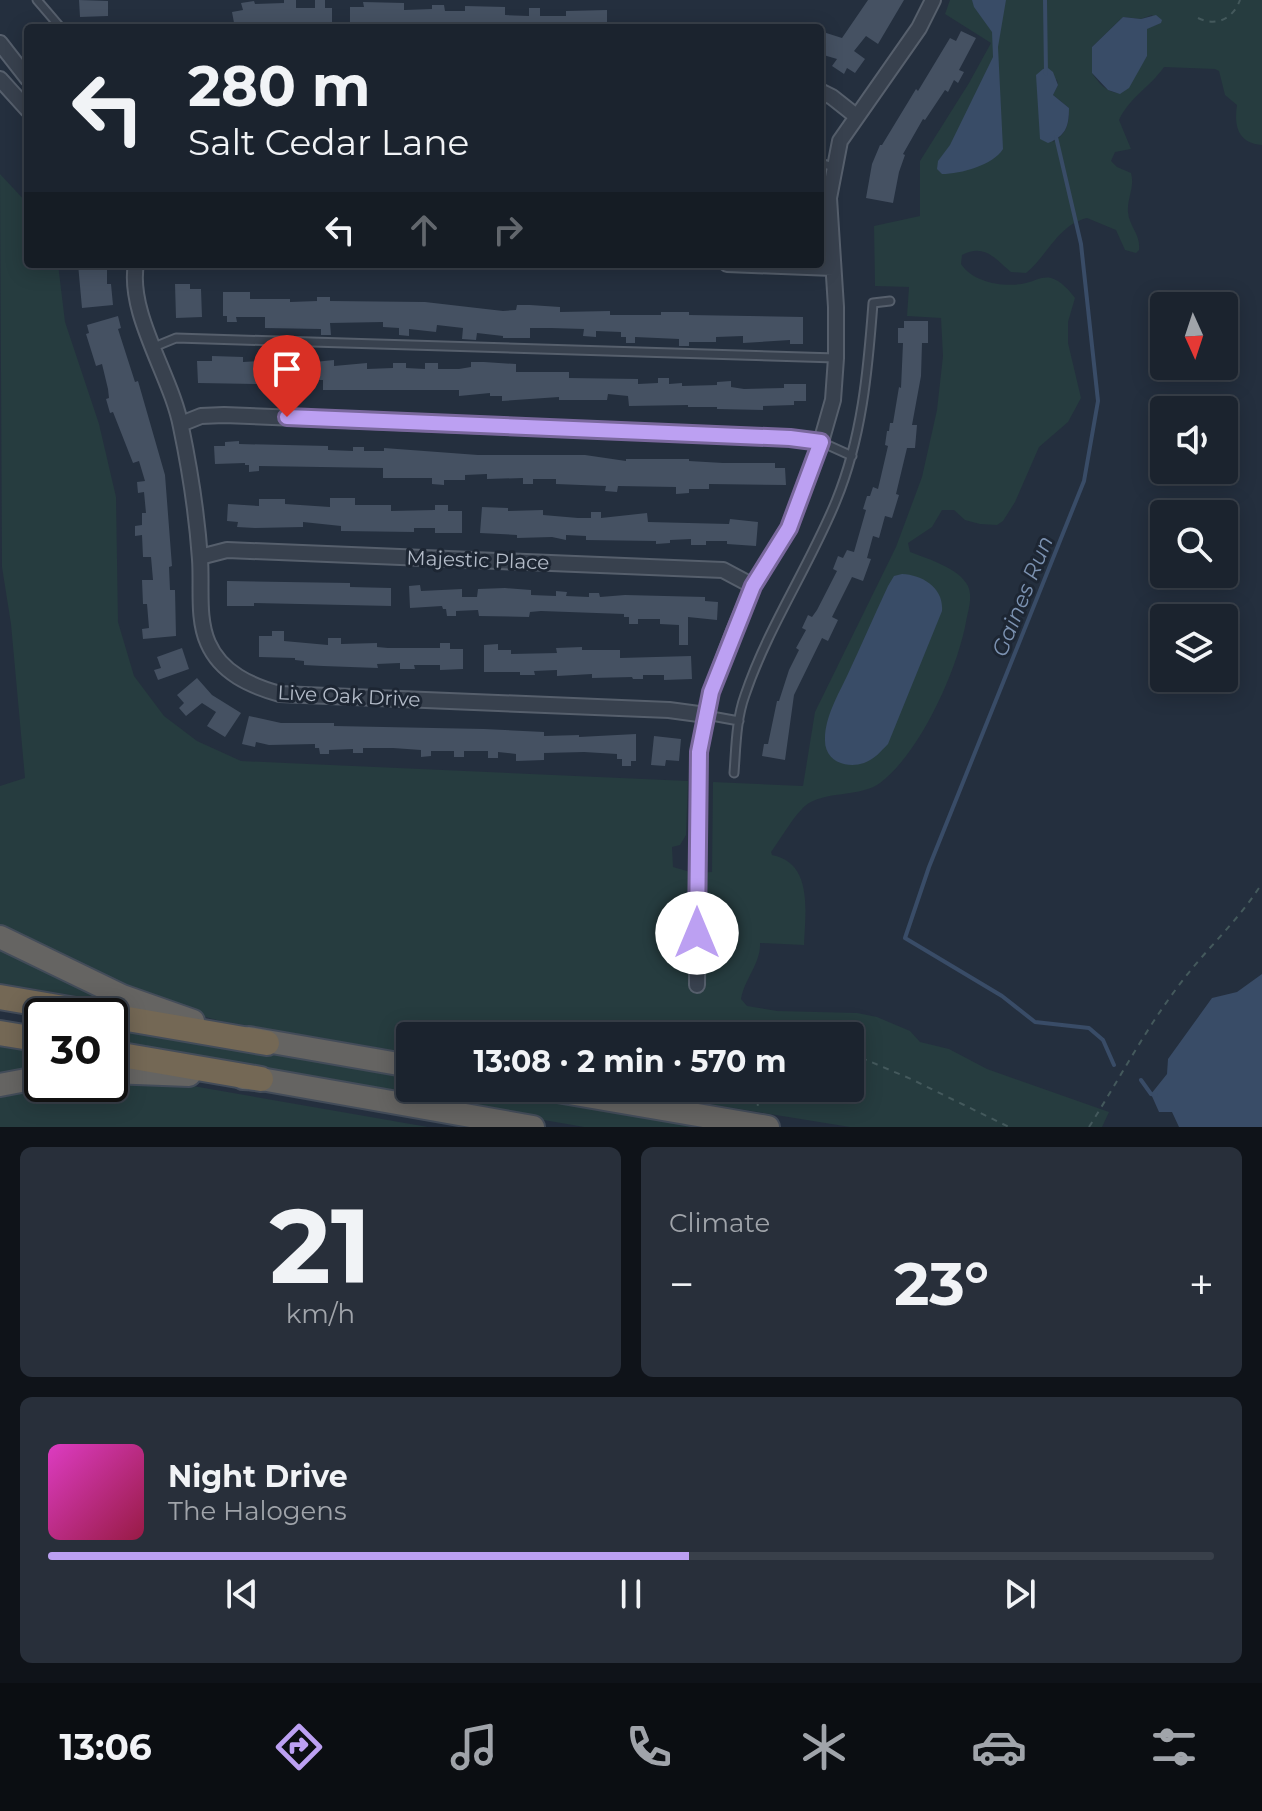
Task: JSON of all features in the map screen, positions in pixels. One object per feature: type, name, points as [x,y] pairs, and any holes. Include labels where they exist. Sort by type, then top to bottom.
[{"type":"highway","points":[[0,937],[122,996],[167,1014],[267,1043]]},
{"type":"highway","points":[[0,997],[396,1064]]},
{"type":"highway","points":[[0,1033],[24,1037]]},
{"type":"highway","points":[[128,1056],[533,1127]]},
{"type":"highway","points":[[128,1073],[261,1079]]},
{"type":"highway","points":[[0,1085],[24,1080]]},
{"type":"highway","points":[[622,1102],[768,1127]]},
{"type":"street","points":[[697,985],[698,767],[706,715],[720,667],[753,586],[789,528],[833,400],[836,358],[833,268],[826,244],[829,198],[827,165],[856,116],[919,28],[933,0]]},
{"type":"street","points":[[0,43],[24,74]]},
{"type":"street","points":[[0,79],[24,106]]},
{"type":"street","points":[[824,93],[856,116]]},
{"type":"street","name":"Live Oak Drive","points":[[136,268],[136,295],[181,424],[200,557],[202,629],[210,648],[239,679],[259,689],[280,694],[669,710],[706,715]]},
{"type":"street","points":[[824,268],[833,268]]},
{"type":"street","points":[[181,424],[201,416],[224,415],[790,438],[821,442]]},
{"type":"street","name":"Majestic Place","points":[[200,557],[227,550],[723,570],[753,586]]},
{"type":"lane","points":[[37,0],[46,3],[59,24]]},
{"type":"lane","points":[[734,773],[744,696],[773,626],[836,501],[852,456],[865,393],[873,303],[890,301]]},
{"type":"lane","points":[[154,347],[176,338],[836,358]]},
{"type":"lane","points":[[821,442],[852,456]]},
{"type":"lane","points":[[706,715],[739,721]]},
{"type":"path","points":[[1198,18],[1210,22],[1228,18],[1240,0]]},
{"type":"path","points":[[1089,1127],[1154,1019],[1185,976],[1253,898],[1262,883]]},
{"type":"path","points":[[864,1059],[1009,1127]]},
{"type":"green space","points":[[950,0],[1262,0],[1262,145],[1242,137],[1237,126],[1237,105],[1225,95],[1219,71],[1215,69],[1164,67],[1119,120],[1131,149],[1115,152],[1111,161],[1131,173],[1128,212],[1138,240],[1139,250],[1136,253],[1125,250],[1116,230],[1087,218],[1068,227],[1026,273],[1011,272],[983,252],[962,255],[961,264],[982,280],[1009,285],[1051,278],[1061,283],[1075,298],[1068,322],[1068,343],[1081,398],[1068,422],[1039,447],[1015,502],[1003,521],[997,525],[980,524],[965,520],[954,510],[942,510],[932,527],[908,543],[910,552],[950,569],[968,586],[969,609],[954,664],[935,710],[895,769],[872,787],[809,803],[771,852],[795,868],[801,879],[805,905],[804,945],[760,943],[758,957],[741,999],[747,1006],[777,1011],[857,1013],[877,1017],[910,1031],[920,1042],[949,1049],[987,1069],[1109,1112],[1102,1127],[850,1127],[696,1102],[864,1102],[864,1022],[396,1022],[396,1051],[221,1021],[178,1010],[0,929],[0,786],[25,778],[11,624],[2,567],[0,174],[24,200],[24,268],[58,268],[65,322],[99,424],[116,497],[118,622],[134,676],[164,716],[197,741],[241,761],[688,781],[686,835],[680,845],[672,847],[673,867],[694,873],[712,872],[713,782],[803,786],[815,712],[896,547],[922,477],[937,410],[943,356],[941,318],[907,316],[909,287],[875,286],[874,226],[920,216],[920,161],[991,43],[945,14]],"holes":[[[1152,15],[1158,24],[1147,28],[1147,56],[1123,92],[1109,91],[1092,73],[1092,47],[1123,17],[1141,19]],[[1036,75],[1057,80],[1053,95],[1069,108],[1066,128],[1053,142]]]},
{"type":"green space","points":[[0,943],[114,998],[87,998],[0,983]]},
{"type":"green space","points":[[128,1028],[396,1073],[396,1094],[128,1047]]},
{"type":"green space","points":[[0,1043],[24,1047],[24,1077],[0,1082]]},
{"type":"green space","points":[[170,1082],[428,1127],[0,1127],[0,1098],[24,1091],[24,1102],[128,1102],[128,1083]]},
{"type":"green space","points":[[441,1102],[568,1102],[716,1127],[584,1127]]},
{"type":"water","points":[[972,0],[1006,0],[998,47],[1003,149],[992,160],[976,168],[942,174],[937,169],[938,161],[950,145],[993,57],[992,32]]},
{"type":"water","points":[[1156,15],[1162,20],[1161,23],[1147,29],[1147,56],[1129,88],[1120,94],[1108,90],[1092,73],[1092,47],[1123,17],[1141,19]]},
{"type":"water","points":[[1043,69],[1053,72],[1058,85],[1053,95],[1069,108],[1065,130],[1048,143],[1040,139],[1036,75]]},
{"type":"water","points":[[902,574],[931,584],[940,596],[942,611],[888,744],[868,761],[857,765],[843,764],[832,758],[826,747],[830,714],[888,586],[894,576]]},
{"type":"water","points":[[1262,974],[1262,1127],[1179,1127],[1172,1112],[1159,1112],[1151,1094],[1167,1074],[1168,1059],[1212,998],[1237,992]]},
{"type":"building","points":[[79,0],[108,1],[108,16],[80,17]]},
{"type":"building","points":[[284,0],[296,0],[296,8],[315,8],[315,0],[325,0],[325,8],[332,8],[332,24],[234,24],[232,12],[243,10],[241,3],[284,3]]},
{"type":"building","points":[[868,0],[904,0],[878,44],[866,36],[854,51],[865,59],[855,73],[847,68],[844,74],[832,66],[837,59],[824,55],[824,32],[842,38]]},
{"type":"building","points":[[363,2],[404,3],[404,10],[432,9],[432,5],[444,5],[445,11],[465,11],[465,6],[505,7],[505,15],[529,16],[529,8],[540,8],[540,16],[566,16],[566,11],[607,10],[607,24],[350,24],[350,7],[364,7]]},
{"type":"building","points":[[961,31],[976,38],[959,70],[964,72],[958,83],[954,80],[948,92],[945,90],[923,119],[903,154],[893,203],[866,198],[872,164],[880,145],[950,38],[956,41]]},
{"type":"building","points":[[78,268],[107,268],[107,284],[111,284],[113,305],[82,308]]},
{"type":"building","points":[[175,284],[190,284],[190,289],[201,289],[202,317],[176,318]]},
{"type":"building","points":[[223,292],[250,292],[250,299],[290,299],[290,302],[330,297],[330,301],[425,302],[503,311],[516,310],[517,305],[530,305],[560,307],[560,312],[610,311],[610,315],[689,312],[689,315],[803,317],[803,344],[790,344],[790,340],[743,343],[743,336],[716,337],[716,342],[689,342],[689,346],[679,346],[679,339],[635,337],[635,343],[626,343],[626,337],[621,337],[621,332],[596,331],[596,337],[583,336],[584,329],[551,328],[530,328],[530,338],[503,338],[477,333],[476,340],[462,339],[463,328],[437,325],[436,332],[409,329],[409,336],[399,335],[399,328],[383,327],[383,322],[330,323],[331,335],[321,335],[321,329],[265,328],[265,317],[236,317],[237,322],[227,322],[227,316],[223,316]]},
{"type":"building","points":[[118,316],[121,328],[118,329],[135,382],[138,381],[165,475],[172,566],[169,567],[170,590],[175,590],[176,636],[143,639],[142,629],[149,628],[147,604],[143,604],[142,580],[153,580],[151,557],[143,557],[142,535],[135,536],[135,526],[142,525],[142,513],[146,513],[144,492],[138,493],[137,482],[145,481],[139,461],[133,463],[113,412],[110,413],[102,364],[96,366],[86,334],[89,333],[87,325]]},
{"type":"building","points":[[904,321],[928,321],[928,343],[922,343],[921,376],[912,425],[917,425],[915,448],[907,448],[892,518],[885,516],[879,538],[873,536],[867,558],[871,559],[863,581],[852,577],[832,617],[838,620],[828,641],[822,638],[794,695],[785,760],[762,756],[764,744],[768,744],[777,701],[799,650],[796,648],[806,630],[802,628],[808,615],[812,617],[817,610],[837,571],[833,569],[838,556],[843,558],[847,550],[854,552],[867,496],[870,496],[873,487],[878,489],[888,446],[885,445],[887,431],[893,423],[901,388],[903,343],[898,343],[898,328],[904,328]]},
{"type":"building","points":[[212,356],[243,357],[243,362],[275,360],[275,366],[334,360],[334,366],[367,363],[367,369],[393,368],[393,363],[406,363],[406,368],[425,369],[425,363],[438,363],[438,369],[459,369],[471,367],[471,362],[484,362],[516,364],[516,372],[569,372],[569,378],[638,379],[638,384],[658,383],[658,378],[669,378],[669,384],[682,383],[682,386],[717,385],[717,382],[731,381],[731,387],[744,389],[806,384],[806,401],[794,401],[794,405],[763,406],[763,410],[717,409],[688,405],[629,406],[628,396],[608,394],[607,400],[559,400],[559,397],[502,401],[502,396],[490,396],[490,393],[459,396],[459,390],[323,390],[323,380],[303,380],[303,385],[262,388],[262,384],[198,383],[197,361],[212,361]]},
{"type":"building","points":[[239,441],[239,444],[328,446],[328,450],[353,451],[353,447],[364,447],[364,451],[384,451],[384,448],[478,455],[585,455],[626,461],[689,459],[723,463],[775,463],[775,468],[785,468],[786,485],[709,484],[709,489],[689,489],[689,493],[676,494],[676,487],[618,486],[617,492],[605,491],[606,486],[556,484],[556,479],[533,479],[533,484],[523,484],[523,478],[487,479],[487,474],[465,475],[465,480],[444,480],[444,485],[432,484],[432,478],[383,478],[383,468],[259,466],[259,471],[249,472],[249,465],[245,463],[215,464],[214,446]]},
{"type":"building","points":[[330,498],[355,498],[355,505],[391,505],[391,511],[435,510],[435,505],[448,505],[448,511],[462,511],[462,533],[435,533],[435,528],[414,528],[414,532],[341,531],[341,526],[303,522],[303,527],[255,528],[237,527],[238,522],[227,521],[228,504],[259,506],[259,499],[285,499],[285,504],[330,507]]},
{"type":"building","points":[[482,507],[508,508],[508,511],[543,510],[543,515],[578,518],[591,518],[591,512],[601,512],[601,518],[647,513],[648,522],[729,524],[730,519],[758,522],[756,546],[727,544],[727,541],[691,545],[691,539],[656,544],[656,541],[586,540],[586,536],[566,535],[566,540],[480,533]]},
{"type":"building","points":[[227,581],[350,583],[350,587],[391,588],[391,606],[254,603],[254,606],[227,606]]},
{"type":"building","points":[[420,585],[421,591],[462,589],[462,597],[477,597],[478,589],[505,588],[531,590],[531,595],[556,596],[556,591],[567,592],[566,596],[589,597],[589,593],[599,593],[600,597],[705,597],[705,601],[718,602],[717,620],[688,617],[688,645],[679,645],[679,625],[660,624],[660,619],[638,619],[638,624],[629,624],[629,617],[624,617],[624,614],[541,611],[530,612],[529,617],[479,616],[478,610],[456,611],[456,616],[447,616],[442,606],[410,608],[409,586]]},
{"type":"building","points":[[272,631],[284,631],[284,641],[328,645],[328,638],[341,638],[341,644],[377,643],[377,647],[388,648],[440,648],[440,643],[450,643],[450,649],[463,649],[463,669],[440,670],[440,665],[414,665],[415,669],[400,669],[400,663],[377,664],[378,668],[304,665],[304,661],[295,658],[259,657],[259,636],[272,636]]},
{"type":"building","points":[[498,644],[498,650],[511,650],[511,654],[557,653],[556,648],[582,647],[582,650],[620,650],[620,658],[691,656],[692,679],[664,680],[664,675],[643,675],[643,679],[592,678],[592,674],[557,676],[557,670],[534,671],[535,675],[484,672],[484,645]]},
{"type":"building","points":[[182,648],[189,669],[158,680],[154,670],[161,668],[157,657]]},
{"type":"building","points":[[197,678],[212,695],[241,713],[225,737],[207,726],[216,712],[202,703],[186,716],[179,708],[184,703],[177,695]]},
{"type":"building","points":[[249,716],[281,723],[484,729],[544,732],[544,736],[636,734],[636,761],[631,761],[631,766],[622,766],[622,759],[617,759],[617,754],[584,752],[544,753],[544,760],[516,761],[516,754],[498,752],[498,758],[488,758],[488,751],[464,751],[464,757],[454,757],[454,751],[431,751],[431,756],[421,757],[421,750],[393,748],[363,748],[363,753],[353,753],[353,749],[329,750],[329,754],[320,754],[315,744],[269,745],[256,742],[255,747],[242,744]]},
{"type":"building","points":[[654,736],[681,739],[679,761],[666,760],[665,766],[651,765]]},
{"type":"waterway","name":"Gaines Run","points":[[1045,0],[1046,74]]},
{"type":"waterway","name":"Gaines Run","points":[[1056,137],[1081,244],[1098,401],[1084,481],[929,867],[905,938],[1002,996],[1035,1022],[1089,1028],[1103,1040],[1114,1065]]},
{"type":"waterway","name":"Gaines Run","points":[[1141,1080],[1151,1094],[1156,1095]]},
{"type":"route","points":[[287,417],[790,438],[821,442],[789,528],[753,586],[711,692],[698,767],[697,933]]}]
